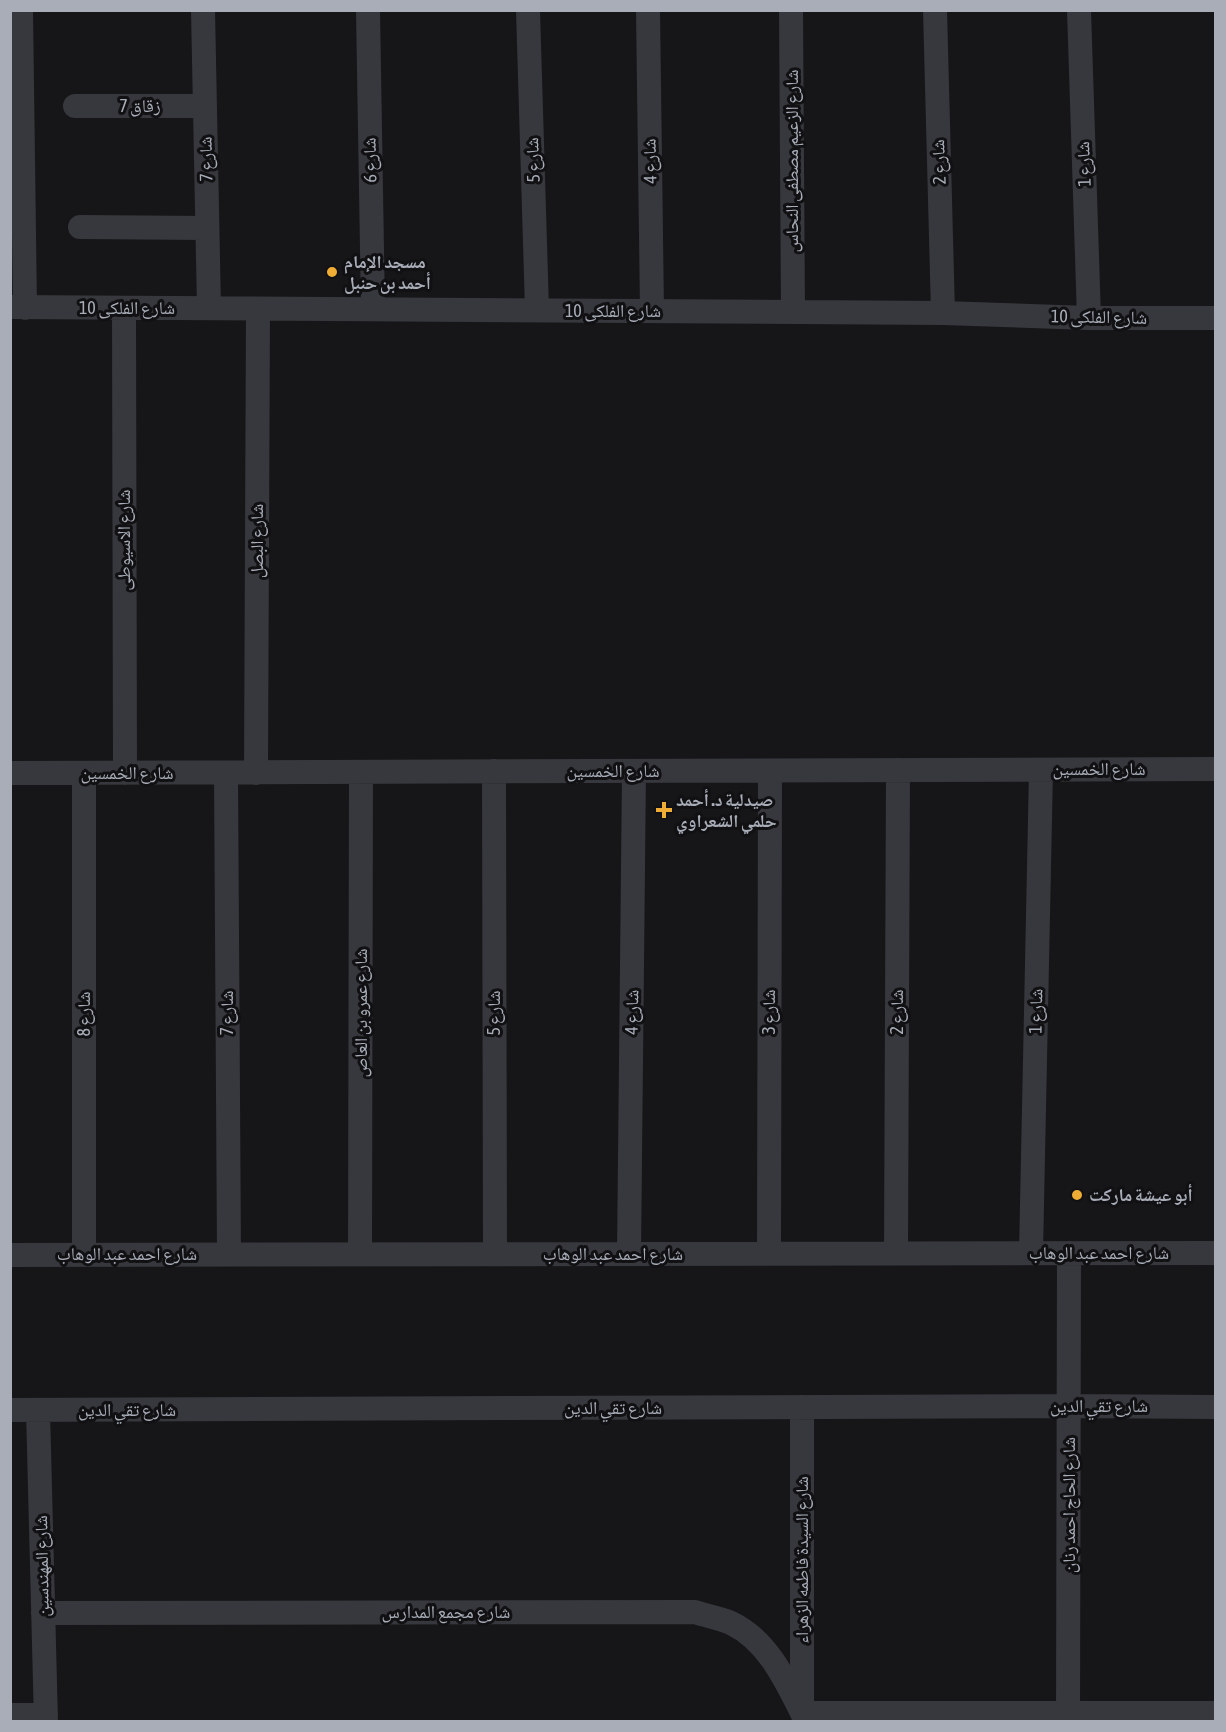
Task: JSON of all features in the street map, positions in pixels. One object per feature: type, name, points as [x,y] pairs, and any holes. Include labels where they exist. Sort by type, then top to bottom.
[{"type":"street","points":[[18,307],[21,10]]},
{"type":"street","name":"شارع 7","points":[[203,10],[209,308]]},
{"type":"street","name":"شارع 6","points":[[368,10],[373,309]]},
{"type":"street","name":"شارع 5","points":[[528,10],[537,310]]},
{"type":"street","name":"شارع 4","points":[[648,10],[652,311]]},
{"type":"street","name":"شارع الزعيم مصطفى النحاس","points":[[790,10],[793,312]]},
{"type":"street","name":"شارع 2","points":[[935,10],[943,313]]},
{"type":"street","name":"شارع 1","points":[[1079,10],[1089,318]]},
{"type":"street","name":"زقاق 7","points":[[75,105],[205,106]]},
{"type":"street","points":[[80,227],[207,228]]},
{"type":"street","name":"شارع الفلكى 10","points":[[18,307],[943,313],[1089,318],[1215,318]]},
{"type":"street","name":"شارع الاسيوطى","points":[[124,308],[125,773]]},
{"type":"street","name":"شارع البصل","points":[[256,772],[258,309]]},
{"type":"street","name":"شارع الخمسين","points":[[10,773],[1215,769]]},
{"type":"street","name":"شارع 2","points":[[896,1253],[898,770]]},
{"type":"street","name":"شارع 1","points":[[1031,1253],[1041,770]]},
{"type":"street","name":"شارع 5","points":[[494,771],[495,1254]]},
{"type":"street","name":"شارع 4","points":[[629,1254],[634,771]]},
{"type":"street","name":"شارع 3","points":[[769,1253],[770,771]]},
{"type":"street","name":"شارع 7","points":[[226,772],[229,1254]]},
{"type":"street","name":"شارع عمرو بن العاص","points":[[360,1254],[361,772]]},
{"type":"street","name":"شارع 8","points":[[84,773],[84,1255]]},
{"type":"street","name":"شارع الحاج احمد رنان","points":[[1068,1717],[1070,1253]]},
{"type":"street","name":"شارع احمد عبد الوهاب","points":[[10,1255],[1215,1253]]},
{"type":"street","name":"شارع السيدة فاطمه الزهراء","points":[[800,1717],[802,1407]]},
{"type":"street","name":"شارع تقي الدين","points":[[10,1410],[1215,1407]]},
{"type":"street","name":"شارع المهندسين","points":[[38,1410],[46,1718]]},
{"type":"street","name":"شارع مجمع المدارس","points":[[43,1613],[695,1612],[731,1623],[762,1645],[784,1677],[800,1717]]},
{"type":"street","points":[[800,1717],[1068,1717],[1215,1713]]},
{"type":"street","points":[[10,1715],[46,1718]]},
{"type":"place","name":"مسجد الإمام أحمد بن حنبل","points":[[332,272]]},
{"type":"place","name":"صيدلية د. أحمد حلمي الشعراوي","points":[[664,810]]},
{"type":"place","name":"أبو عيشة ماركت","points":[[1077,1195]]}]
